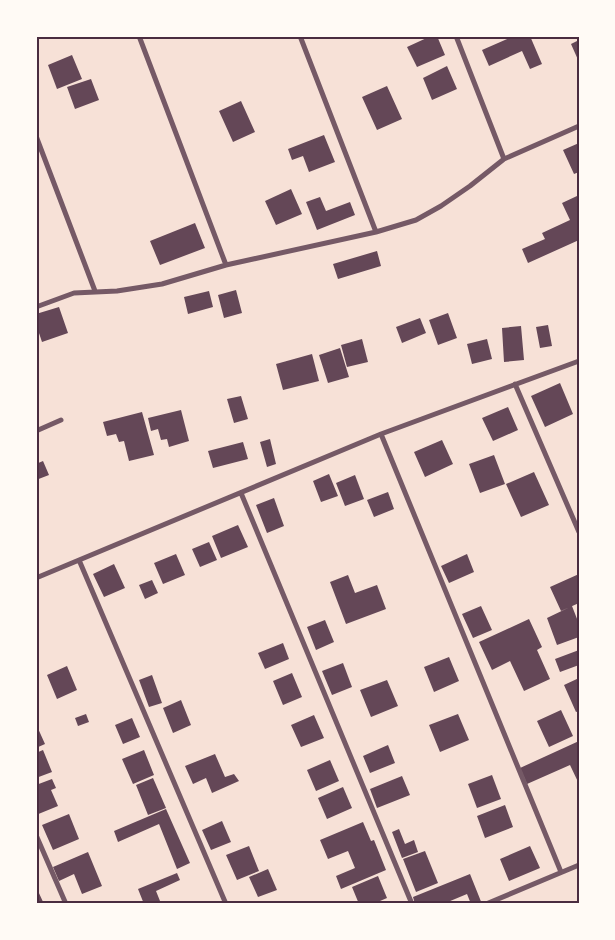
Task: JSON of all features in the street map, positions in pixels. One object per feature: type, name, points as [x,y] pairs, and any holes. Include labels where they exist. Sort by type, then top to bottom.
[{"type":"street","points":[[139,36],[226,265]]},
{"type":"street","points":[[300,36],[376,232]]},
{"type":"street","points":[[456,36],[504,159]]},
{"type":"street","points":[[36,307],[74,293],[117,291],[162,284],[226,265],[376,232],[416,220],[470,186],[504,159],[579,126]]},
{"type":"street","points":[[36,136],[95,292]]},
{"type":"street","points":[[36,578],[381,434],[579,360]]},
{"type":"street","points":[[515,384],[579,532]]},
{"type":"street","points":[[36,431],[61,420]]},
{"type":"street","points":[[381,434],[561,872]]},
{"type":"street","points":[[241,493],[412,904]]},
{"type":"street","points":[[79,560],[226,904]]},
{"type":"street","points":[[36,835],[66,904]]},
{"type":"street","points":[[486,904],[579,864]]},
{"type":"building","points":[[431,36],[437,36],[445,55],[417,67],[407,47]]},
{"type":"building","points":[[514,36],[530,36],[542,64],[530,69],[522,51],[489,66],[482,50]]},
{"type":"building","points":[[579,40],[579,62],[571,44]]},
{"type":"building","points":[[72,55],[82,79],[57,89],[48,65]]},
{"type":"building","points":[[447,66],[457,89],[432,100],[423,78]]},
{"type":"building","points":[[91,79],[99,100],[75,109],[67,87]]},
{"type":"building","points":[[387,86],[402,119],[377,130],[362,97]]},
{"type":"building","points":[[241,101],[255,132],[233,142],[219,111]]},
{"type":"building","points":[[324,135],[335,162],[309,172],[303,156],[292,160],[288,149]]},
{"type":"building","points":[[579,143],[579,172],[574,174],[563,150]]},
{"type":"building","points":[[291,189],[302,214],[276,225],[265,201]]},
{"type":"building","points":[[577,196],[579,199],[579,240],[528,263],[522,249],[545,239],[542,233],[570,220],[562,203]]},
{"type":"building","points":[[320,197],[326,211],[350,202],[355,215],[317,230],[306,202]]},
{"type":"building","points":[[195,223],[205,248],[160,265],[150,241]]},
{"type":"building","points":[[377,251],[381,266],[338,279],[333,264]]},
{"type":"building","points":[[236,290],[242,313],[224,318],[218,295]]},
{"type":"building","points":[[209,291],[213,307],[188,314],[184,297]]},
{"type":"building","points":[[59,307],[68,333],[42,342],[36,324],[36,314]]},
{"type":"building","points":[[448,313],[457,338],[438,345],[429,320]]},
{"type":"building","points":[[420,318],[426,333],[402,343],[396,327]]},
{"type":"building","points":[[548,325],[552,346],[540,348],[536,327]]},
{"type":"building","points":[[521,326],[524,360],[504,362],[502,328]]},
{"type":"building","points":[[362,339],[368,362],[347,367],[341,345]]},
{"type":"building","points":[[487,339],[492,359],[472,364],[467,344]]},
{"type":"building","points":[[340,348],[349,377],[328,383],[319,355]]},
{"type":"building","points":[[312,354],[319,381],[283,390],[276,364]]},
{"type":"building","points":[[560,383],[573,414],[545,427],[531,396]]},
{"type":"building","points":[[241,396],[248,419],[234,423],[227,399]]},
{"type":"building","points":[[508,407],[518,430],[493,441],[482,418]]},
{"type":"building","points":[[181,410],[189,441],[169,447],[167,439],[161,440],[158,429],[151,431],[148,418]]},
{"type":"building","points":[[142,412],[154,455],[129,461],[124,441],[119,442],[116,434],[107,436],[103,422]]},
{"type":"building","points":[[270,439],[276,464],[267,467],[260,442]]},
{"type":"building","points":[[442,440],[453,464],[425,477],[414,452]]},
{"type":"building","points":[[243,442],[248,459],[213,468],[208,451]]},
{"type":"building","points":[[494,455],[505,484],[480,493],[469,464]]},
{"type":"building","points":[[43,461],[49,475],[36,480],[36,464]]},
{"type":"building","points":[[534,472],[549,505],[521,517],[506,484]]},
{"type":"building","points":[[329,474],[338,496],[321,502],[313,481]]},
{"type":"building","points":[[355,475],[364,499],[345,506],[336,483]]},
{"type":"building","points":[[388,492],[394,509],[374,517],[367,500]]},
{"type":"building","points":[[274,498],[284,526],[267,533],[256,505]]},
{"type":"building","points":[[238,525],[248,547],[221,558],[212,536]]},
{"type":"building","points":[[209,542],[217,560],[200,567],[192,549]]},
{"type":"building","points":[[176,554],[185,575],[163,584],[154,563]]},
{"type":"building","points":[[467,554],[474,572],[449,583],[441,566]]},
{"type":"building","points":[[114,564],[125,588],[104,597],[93,574]]},
{"type":"building","points":[[579,574],[579,603],[561,611],[550,587]]},
{"type":"building","points":[[348,575],[355,593],[377,585],[386,609],[346,624],[330,582]]},
{"type":"building","points":[[152,580],[158,593],[145,599],[139,585]]},
{"type":"building","points":[[481,606],[492,630],[473,638],[462,614]]},
{"type":"building","points":[[572,606],[579,624],[579,637],[557,645],[547,618]]},
{"type":"building","points":[[529,619],[542,647],[537,650],[550,679],[524,691],[510,661],[492,670],[479,642]]},
{"type":"building","points":[[325,620],[334,642],[316,650],[307,627]]},
{"type":"building","points":[[283,643],[289,659],[265,669],[258,653]]},
{"type":"building","points":[[579,650],[579,665],[560,672],[555,659]]},
{"type":"building","points":[[449,657],[459,681],[434,692],[424,667]]},
{"type":"building","points":[[343,663],[352,687],[332,695],[322,671]]},
{"type":"building","points":[[67,666],[77,690],[57,699],[47,675]]},
{"type":"building","points":[[292,673],[302,697],[283,705],[273,681]]},
{"type":"building","points":[[152,675],[162,703],[149,707],[139,680]]},
{"type":"building","points":[[579,678],[579,711],[576,712],[564,685]]},
{"type":"building","points":[[387,680],[398,706],[371,717],[360,690]]},
{"type":"building","points":[[181,700],[191,725],[173,733],[163,708]]},
{"type":"building","points":[[561,710],[573,736],[549,747],[537,721]]},
{"type":"building","points":[[86,714],[89,722],[78,726],[75,718]]},
{"type":"building","points":[[458,714],[469,740],[440,752],[429,725]]},
{"type":"building","points":[[314,715],[324,738],[301,747],[291,725]]},
{"type":"building","points":[[132,718],[140,737],[123,744],[115,725]]},
{"type":"building","points":[[36,724],[45,744],[36,748]]},
{"type":"building","points":[[579,741],[579,784],[570,765],[527,784],[520,768]]},
{"type":"building","points":[[388,745],[395,763],[370,773],[363,756]]},
{"type":"building","points":[[43,750],[52,772],[36,778],[36,753]]},
{"type":"building","points":[[144,750],[154,775],[133,784],[122,759]]},
{"type":"building","points":[[215,754],[225,777],[234,774],[239,781],[212,793],[206,778],[193,784],[185,766]]},
{"type":"building","points":[[330,760],[339,781],[316,791],[307,770]]},
{"type":"building","points":[[492,775],[501,799],[477,808],[468,784]]},
{"type":"building","points":[[402,776],[410,795],[377,808],[370,789]]},
{"type":"building","points":[[153,778],[166,808],[148,815],[136,785]]},
{"type":"building","points":[[52,779],[56,788],[51,790],[58,806],[36,815],[36,785]]},
{"type":"building","points":[[343,787],[352,808],[327,819],[318,798]]},
{"type":"building","points":[[505,805],[513,827],[485,838],[477,816]]},
{"type":"building","points":[[166,809],[190,863],[177,869],[159,824],[118,842],[114,831]]},
{"type":"building","points":[[69,814],[79,839],[53,850],[42,825]]},
{"type":"building","points":[[222,821],[231,842],[211,850],[202,830]]},
{"type":"building","points":[[363,822],[371,841],[374,840],[386,870],[341,889],[336,876],[355,868],[348,851],[328,859],[320,840]]},
{"type":"building","points":[[399,829],[405,844],[414,840],[418,852],[402,858],[392,832]]},
{"type":"building","points":[[249,846],[259,871],[237,880],[226,855]]},
{"type":"building","points":[[530,846],[540,868],[509,881],[500,859]]},
{"type":"building","points":[[425,851],[438,883],[416,892],[403,859]]},
{"type":"building","points":[[88,852],[102,886],[82,894],[74,874],[59,881],[53,867]]},
{"type":"building","points":[[268,869],[277,890],[258,897],[249,877]]},
{"type":"building","points":[[177,873],[180,880],[156,891],[160,901],[158,904],[144,904],[138,889]]},
{"type":"building","points":[[470,874],[482,904],[471,904],[467,894],[443,904],[415,904],[413,897]]},
{"type":"building","points":[[378,876],[387,898],[373,904],[359,904],[352,887]]},
{"type":"building","points":[[38,891],[44,904],[36,904],[36,892]]}]
